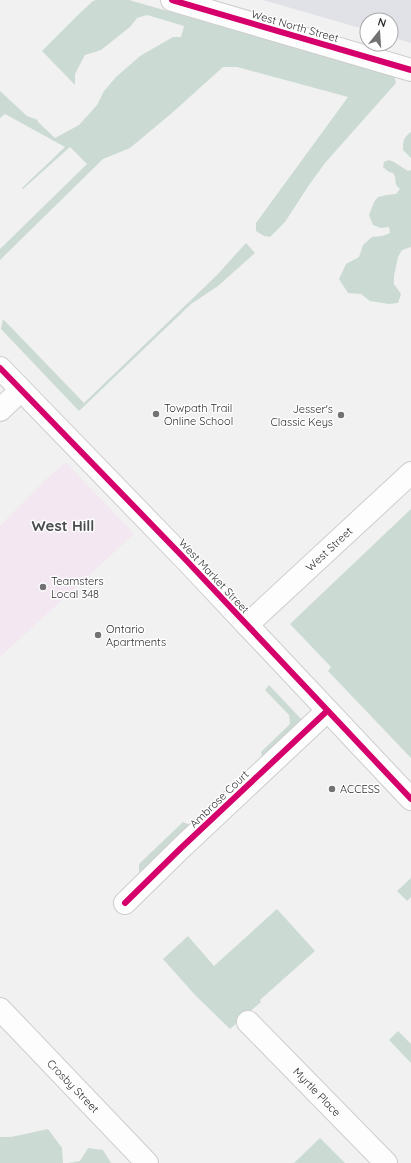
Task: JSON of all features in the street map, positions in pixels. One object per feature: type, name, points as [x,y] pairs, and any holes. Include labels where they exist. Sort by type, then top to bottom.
[{"type":"street","name":"West North Street","points":[[172,0],[411,70]]},
{"type":"street","name":"West Market Street","points":[[0,368],[158,531],[411,799]]},
{"type":"street","points":[[0,410],[21,390]]},
{"type":"street","name":"West Street","points":[[247,625],[411,474]]},
{"type":"street","name":"Ambrose Court","points":[[126,902],[327,711]]},
{"type":"street","name":"Crosby Street","points":[[0,1009],[147,1163]]},
{"type":"street","name":"Myrtle Place","points":[[248,1022],[386,1163]]},
{"type":"shaded area","points":[[96,0],[129,0],[394,76],[396,83],[325,163],[285,222],[270,237],[264,236],[256,231],[256,223],[348,97],[237,67],[223,67],[130,148],[103,159],[0,260],[0,249],[87,164],[70,147],[23,189],[22,188],[65,147],[5,114],[0,118],[0,91],[27,116],[38,120],[37,121],[55,138],[79,125],[97,105],[104,91],[116,77],[140,56],[173,37],[181,37],[184,26],[147,15],[137,18],[130,27],[101,50],[85,55],[75,74],[75,85],[42,51],[82,11]]},
{"type":"shaded area","points":[[263,0],[411,0],[411,43],[399,39],[399,12],[359,12],[359,28]]},
{"type":"shaded area","points":[[411,132],[411,158],[403,150],[403,144],[406,136]]},
{"type":"shaded area","points":[[389,160],[408,171],[411,170],[411,247],[402,250],[398,257],[394,284],[401,294],[398,303],[389,304],[370,301],[361,294],[348,293],[339,279],[346,264],[359,257],[363,245],[372,237],[390,233],[389,227],[381,228],[373,225],[369,215],[374,202],[378,197],[396,194],[400,189],[396,185],[393,173],[389,172],[383,167],[384,162]]},
{"type":"shaded area","points":[[246,243],[255,253],[218,286],[191,304],[79,411],[1,329],[3,319],[84,403],[217,275]]},
{"type":"shaded area","points":[[66,462],[134,534],[0,657],[0,526],[44,481]]},
{"type":"shaded area","points":[[411,509],[411,758],[328,671],[331,667],[290,624]]},
{"type":"shaded area","points":[[269,685],[302,720],[262,757],[261,752],[290,724],[289,715],[265,690]]},
{"type":"shaded area","points":[[183,822],[190,825],[139,873],[139,864]]},
{"type":"shaded area","points":[[411,878],[411,897],[407,901],[397,891]]},
{"type":"shaded area","points":[[277,909],[315,951],[230,1029],[195,995],[163,959],[188,936],[214,966]]},
{"type":"shaded area","points":[[398,1031],[411,1044],[411,1063],[389,1040]]},
{"type":"shaded area","points":[[48,1129],[62,1148],[63,1163],[0,1163],[0,1137],[11,1137]]},
{"type":"shaded area","points":[[320,1138],[345,1163],[294,1163]]},
{"type":"shaded area","points":[[88,1148],[103,1150],[111,1163],[68,1163],[80,1161]]},
{"type":"cycle path","points":[[172,0],[411,70]]},
{"type":"cycle path","points":[[0,368],[185,559],[411,799]]},
{"type":"cycle path","points":[[125,903],[181,848],[327,711]]},
{"type":"place","name":"Towpath Trail Online School","points":[[156,414]]},
{"type":"place","name":"Jesser's Classic Keys","points":[[341,415]]},
{"type":"place","name":"Teamsters Local 348","points":[[43,587]]},
{"type":"place","name":"Ontario Apartments","points":[[98,635]]},
{"type":"place","name":"ACCESS","points":[[332,789]]},
{"type":"district","name":"West Hill","points":[[63,525]]}]
